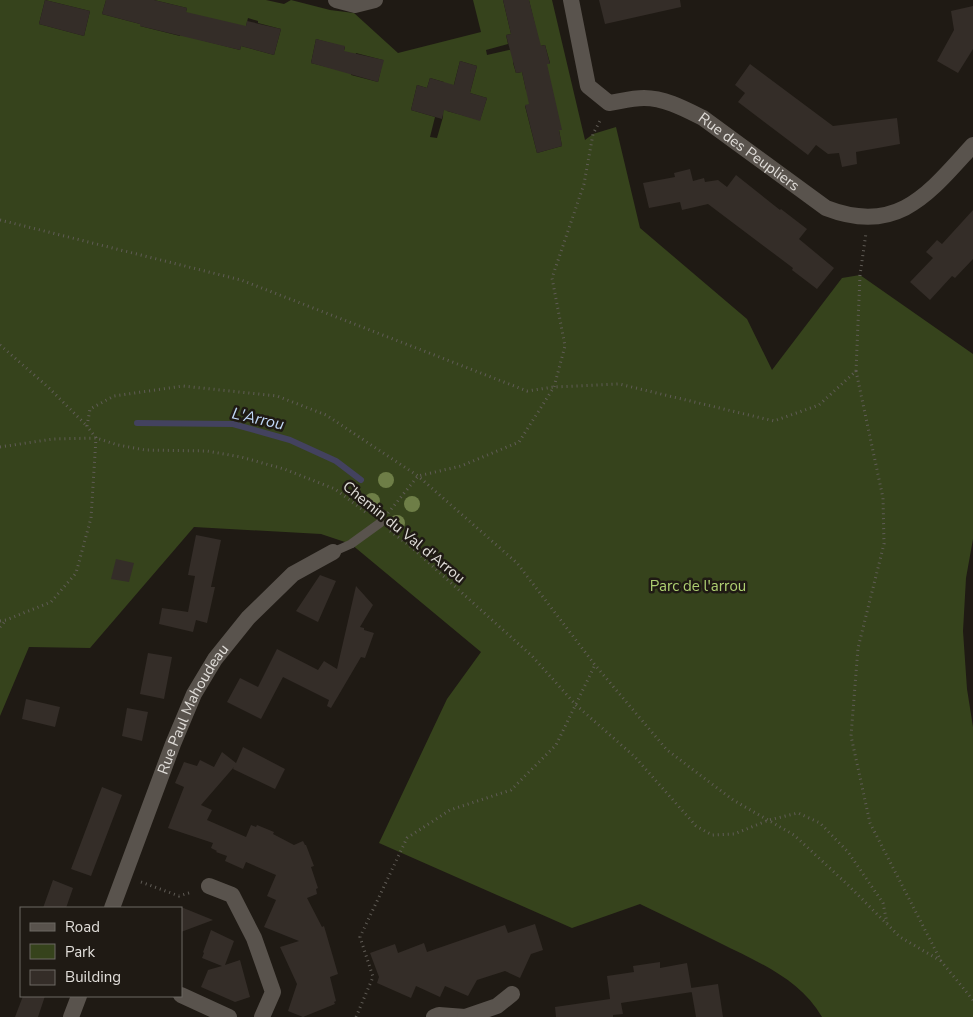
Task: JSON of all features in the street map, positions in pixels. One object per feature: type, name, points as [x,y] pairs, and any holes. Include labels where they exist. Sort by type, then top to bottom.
[{"type":"street","points":[[336,0],[355,5],[375,0]]},
{"type":"street","points":[[570,0],[588,86],[609,103]]},
{"type":"street","name":"Rue des Peupliers","points":[[609,103],[644,98],[663,101],[704,118],[826,208],[846,216],[867,217],[889,214],[912,205],[932,189],[973,145]]},
{"type":"street","name":"Rue Paul Mahoudeau","points":[[112,907],[173,744],[194,694],[215,659],[248,618],[292,574],[333,552]]},
{"type":"street","points":[[209,886],[232,895],[254,938],[273,992],[262,1017]]},
{"type":"street","points":[[434,1017],[439,1015],[465,1017],[497,1006],[512,994]]},
{"type":"street","points":[[182,995],[229,1017]]},
{"type":"street","points":[[71,1017],[79,997]]},
{"type":"lane","points":[[333,552],[351,544],[380,523]]},
{"type":"path","points":[[380,523],[418,476],[461,466],[519,442],[554,387],[565,346],[552,278],[584,184],[594,134],[609,103]]},
{"type":"path","points":[[867,217],[860,275],[856,371],[883,498],[884,544],[858,648],[851,736],[870,823],[941,961],[973,1000]]},
{"type":"path","points":[[0,220],[241,280],[527,391],[554,387],[619,384],[774,421],[819,405],[856,371]]},
{"type":"path","points":[[0,345],[48,387],[87,426],[96,438],[92,518],[76,573],[51,602],[0,621]]},
{"type":"path","points":[[87,426],[90,409],[114,396],[183,386],[277,396],[326,415],[418,476],[517,563],[595,665],[667,750],[734,800],[794,835],[900,937],[941,961]]},
{"type":"path","name":"Chemin du Val d'Arrou","points":[[0,447],[53,440],[96,438],[118,445],[145,450],[207,451],[284,469],[335,489],[410,546],[532,656],[576,705],[635,757],[696,826],[712,835],[734,834],[769,820],[798,812],[820,822],[848,852],[882,903],[887,924]]},
{"type":"path","points":[[0,627],[6,620]]},
{"type":"path","points":[[356,1017],[373,977],[360,937],[407,838],[450,810],[511,790],[556,746],[595,665]]},
{"type":"path","points":[[135,879],[179,896],[209,886]]},
{"type":"green space","name":"Parc de l'arrou","points":[[0,0],[45,0],[106,0],[102,14],[180,36],[187,8],[154,0],[266,0],[284,4],[291,0],[330,10],[354,13],[398,53],[481,32],[473,0],[503,0],[511,34],[506,35],[508,44],[486,50],[487,55],[518,48],[513,63],[516,73],[522,72],[526,90],[547,64],[550,63],[545,45],[540,46],[529,0],[552,0],[585,140],[593,134],[616,127],[640,228],[747,319],[772,370],[842,278],[860,275],[973,354],[973,539],[966,578],[963,631],[967,689],[973,727],[973,1017],[822,1017],[802,992],[777,973],[749,957],[640,904],[572,928],[379,843],[447,699],[481,652],[351,544],[321,534],[194,527],[90,648],[29,647],[0,716]],"holes":[[[45,0],[90,11],[84,36],[39,24]],[[248,18],[258,21],[258,23],[281,29],[274,55],[241,46],[240,50],[201,40],[246,26]],[[316,39],[345,47],[339,70],[311,63]],[[356,53],[383,60],[378,82],[351,75]],[[460,61],[477,66],[470,93],[487,98],[480,120],[447,111]],[[430,78],[444,82],[443,117],[437,138],[430,137],[435,117],[411,110],[417,85],[427,88]],[[554,99],[561,130],[559,130],[562,146],[537,153],[525,106]]]},
{"type":"building","points":[[45,0],[90,11],[84,36],[39,24]]},
{"type":"building","points":[[106,0],[154,0],[187,8],[186,12],[246,26],[247,21],[281,29],[274,55],[241,46],[240,50],[140,26],[140,24],[102,14]]},
{"type":"building","points":[[503,0],[529,0],[541,46],[545,45],[550,64],[547,64],[562,130],[559,130],[562,146],[537,153],[525,105],[529,104],[522,72],[516,73],[506,35],[511,34]]},
{"type":"building","points":[[599,0],[680,0],[681,7],[605,24]]},
{"type":"building","points":[[973,6],[973,49],[958,73],[937,61],[954,30],[951,11]]},
{"type":"building","points":[[316,39],[345,46],[344,51],[384,60],[378,82],[311,63]]},
{"type":"building","points":[[460,61],[477,66],[470,93],[487,98],[480,121],[444,110],[442,119],[411,110],[417,85],[427,88],[430,78],[454,85]]},
{"type":"building","points":[[750,64],[833,126],[897,118],[900,144],[856,152],[857,164],[842,167],[839,153],[828,154],[816,145],[808,155],[738,102],[745,93],[735,85]]},
{"type":"building","points":[[690,169],[693,181],[704,178],[705,182],[718,180],[727,187],[736,175],[807,229],[799,239],[834,268],[817,289],[792,270],[793,268],[708,204],[682,210],[680,202],[649,208],[643,183],[675,177],[674,173]]},
{"type":"building","points":[[973,210],[973,259],[955,278],[952,276],[930,300],[910,282],[933,258],[926,252],[937,240],[942,244]]},
{"type":"building","points":[[196,535],[221,540],[211,587],[215,587],[207,623],[196,620],[193,632],[159,624],[162,608],[188,612],[195,576],[188,575]]},
{"type":"building","points":[[116,559],[134,563],[129,582],[111,579]]},
{"type":"building","points":[[320,575],[336,581],[318,622],[296,611]]},
{"type":"building","points":[[356,586],[373,605],[360,627],[374,633],[365,658],[361,657],[331,708],[327,706],[329,700],[283,677],[261,719],[227,702],[240,678],[258,687],[277,649],[318,670],[324,661],[337,669]]},
{"type":"building","points":[[148,653],[172,657],[164,699],[140,694]]},
{"type":"building","points":[[26,699],[60,707],[55,727],[22,719]]},
{"type":"building","points":[[127,708],[148,712],[142,741],[122,736]]},
{"type":"building","points":[[243,747],[285,769],[275,789],[233,769],[234,767],[201,805],[212,810],[207,820],[246,837],[251,825],[256,827],[257,825],[274,832],[273,834],[294,845],[303,841],[306,845],[314,866],[311,867],[318,888],[316,889],[317,894],[307,898],[322,927],[324,926],[338,974],[330,977],[336,1001],[334,1002],[335,1004],[303,1017],[288,1011],[297,984],[280,947],[299,941],[264,927],[276,900],[267,896],[276,875],[246,862],[243,869],[225,861],[227,856],[211,848],[213,843],[168,828],[184,787],[175,783],[184,762],[197,766],[200,760],[214,767],[222,752],[236,763]]},
{"type":"building","points":[[102,787],[122,795],[91,876],[71,869]]},
{"type":"building","points":[[53,880],[73,888],[66,907],[43,907]]},
{"type":"building","points":[[182,907],[213,920],[182,932]]},
{"type":"building","points":[[535,924],[543,950],[531,954],[520,978],[505,971],[477,980],[468,996],[445,986],[440,997],[416,986],[411,998],[377,983],[379,977],[370,953],[395,944],[398,953],[424,943],[427,952],[505,925],[508,933]]},
{"type":"building","points":[[211,930],[234,941],[225,965],[240,960],[250,997],[235,1002],[201,987],[208,970],[222,966],[202,958]]},
{"type":"building","points":[[660,962],[660,968],[687,963],[692,992],[621,1003],[623,1014],[613,1015],[613,1017],[556,1017],[555,1007],[610,999],[607,976],[634,972],[633,966]]},
{"type":"building","points":[[718,984],[723,1017],[696,1017],[691,988]]},
{"type":"building","points":[[23,997],[45,997],[38,1017],[15,1017]]},
{"type":"waterway","name":"L'Arrou","points":[[137,423],[233,424],[290,440],[336,461],[361,480]]}]
